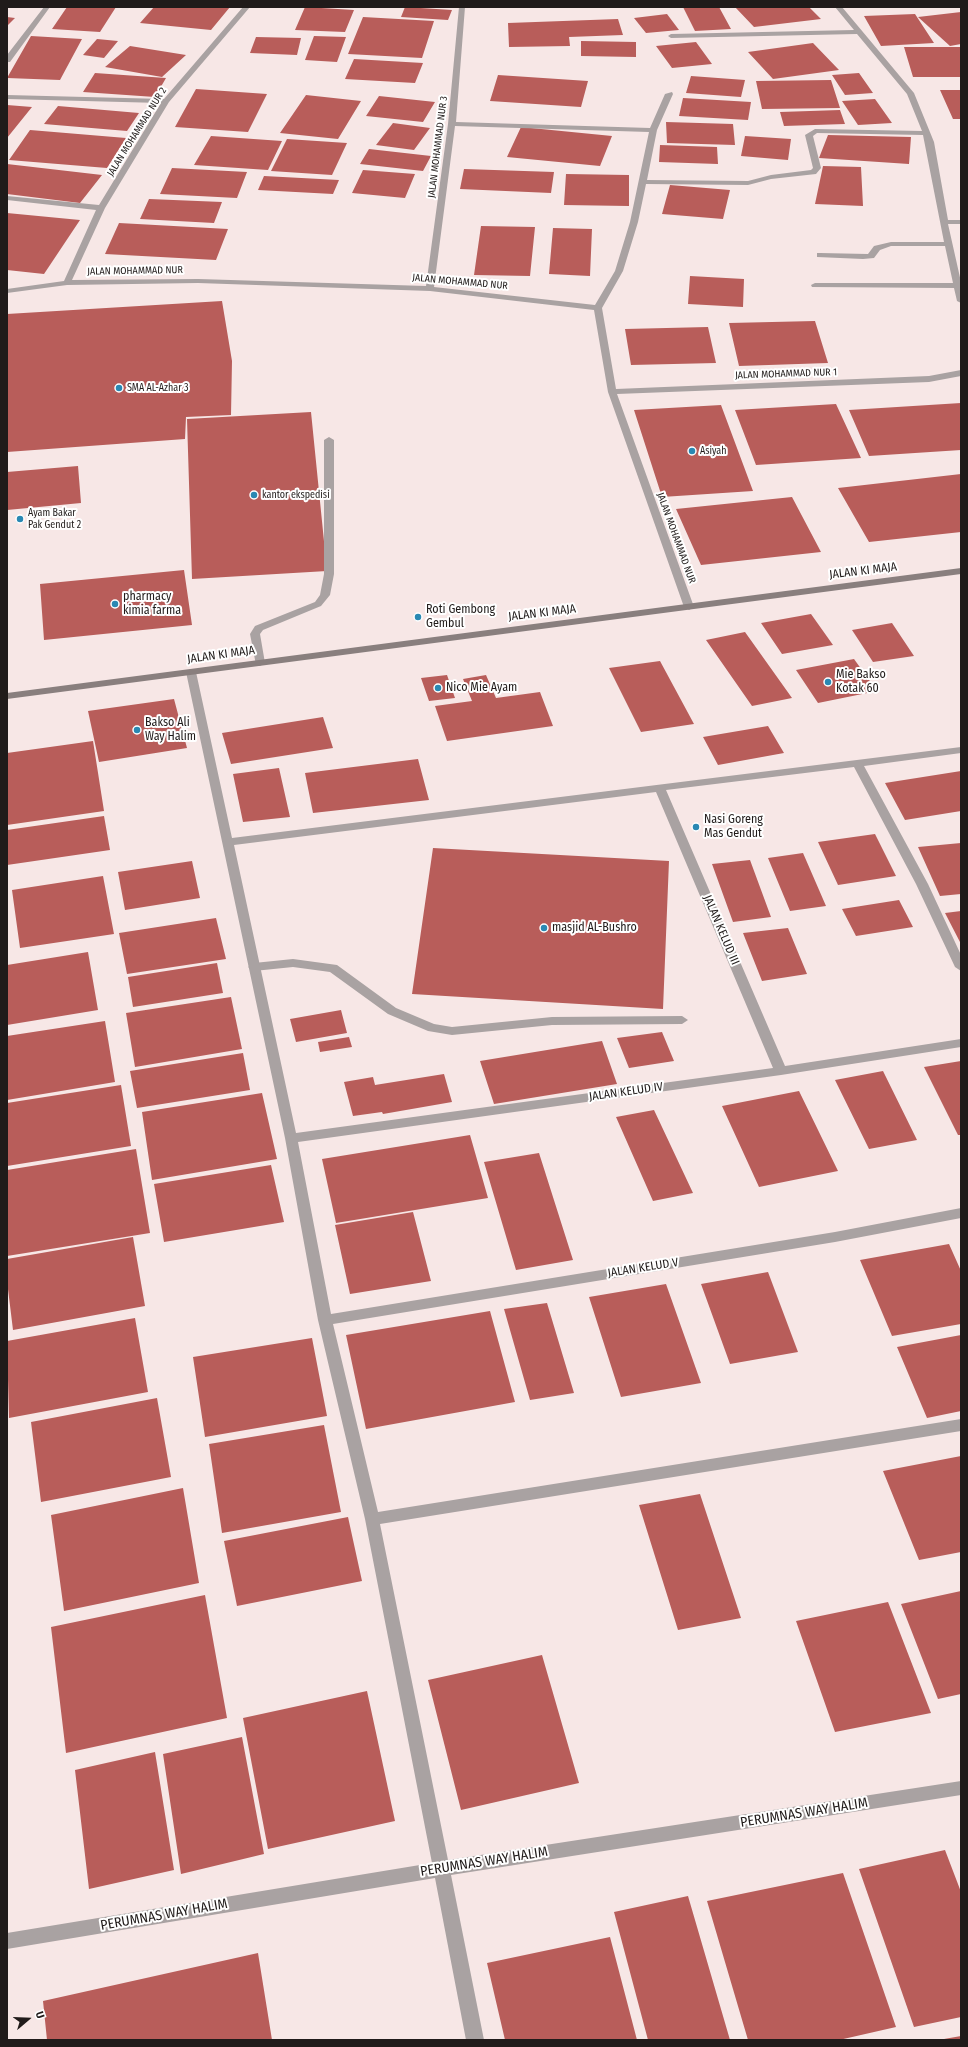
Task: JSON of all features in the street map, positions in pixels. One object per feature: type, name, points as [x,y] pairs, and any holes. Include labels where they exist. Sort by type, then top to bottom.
[{"type":"main road","name":"JALAN KI MAJA","points":[[7,696],[961,571]]},
{"type":"street","points":[[7,60],[47,7]]},
{"type":"street","name":"JALAN MOHAMMAD NUR 2","points":[[67,283],[101,208],[166,101],[247,7]]},
{"type":"street","name":"JALAN MOHAMMAD NUR 3","points":[[430,289],[452,124],[462,7]]},
{"type":"street","points":[[838,7],[910,93],[930,142],[944,222],[961,301]]},
{"type":"street","points":[[671,36],[858,32]]},
{"type":"street","points":[[598,308],[618,271],[634,222],[653,130],[669,94]]},
{"type":"street","points":[[7,97],[166,101]]},
{"type":"street","points":[[452,124],[653,130]]},
{"type":"street","points":[[643,182],[741,183],[771,177],[813,172],[817,168],[809,135],[815,131],[926,133]]},
{"type":"street","points":[[7,198],[101,208]]},
{"type":"street","points":[[944,222],[961,222]]},
{"type":"street","points":[[820,255],[863,257],[871,256],[877,248],[891,244],[949,244]]},
{"type":"street","name":"JALAN MOHAMMAD NUR","points":[[7,291],[67,283],[198,281],[430,289],[598,308],[612,392],[689,606]]},
{"type":"street","points":[[815,285],[958,286]]},
{"type":"street","name":"JALAN MOHAMMAD NUR 1","points":[[612,392],[929,380],[961,373]]},
{"type":"street","points":[[260,663],[255,634],[257,630],[318,604],[327,590],[329,574],[329,440]]},
{"type":"street","points":[[191,672],[291,1138],[325,1320],[372,1520],[475,2040]]},
{"type":"street","points":[[228,842],[961,750]]},
{"type":"street","points":[[858,764],[922,884],[961,967]]},
{"type":"street","name":"JALAN KELUD III","points":[[660,788],[781,1071]]},
{"type":"street","points":[[254,967],[293,963],[334,968],[392,1011],[432,1028],[452,1031],[552,1021],[682,1020]]},
{"type":"street","name":"JALAN KELUD IV","points":[[291,1138],[781,1071],[961,1043]]},
{"type":"street","name":"JALAN KELUD V","points":[[325,1320],[835,1237],[961,1213]]},
{"type":"street","points":[[372,1520],[961,1425]]},
{"type":"street","name":"PERUMNAS WAY HALIM","points":[[7,1941],[441,1869],[961,1788]]},
{"type":"building","points":[[67,7],[116,7],[100,32],[52,29]]},
{"type":"building","points":[[154,7],[230,7],[211,30],[140,23]]},
{"type":"building","points":[[305,7],[354,10],[345,32],[295,30]]},
{"type":"building","points":[[405,7],[452,10],[448,20],[401,17]]},
{"type":"building","points":[[683,7],[719,7],[731,29],[695,31]]},
{"type":"building","points":[[735,7],[809,7],[821,19],[754,27]]},
{"type":"building","points":[[961,12],[961,44],[950,46],[918,17]]},
{"type":"building","points":[[667,14],[679,30],[646,33],[634,18]]},
{"type":"building","points":[[915,14],[934,43],[881,46],[864,16]]},
{"type":"building","points":[[7,17],[15,18],[7,26]]},
{"type":"building","points":[[363,17],[434,21],[422,58],[348,54]]},
{"type":"building","points":[[618,19],[623,35],[569,37],[570,46],[509,47],[508,23]]},
{"type":"building","points":[[31,36],[82,39],[60,80],[7,78]]},
{"type":"building","points":[[314,36],[346,37],[337,62],[305,60]]},
{"type":"building","points":[[256,37],[301,38],[297,55],[250,53]]},
{"type":"building","points":[[97,39],[118,41],[104,58],[83,55]]},
{"type":"building","points":[[581,41],[636,42],[636,57],[581,56]]},
{"type":"building","points":[[696,42],[712,64],[672,68],[656,46]]},
{"type":"building","points":[[813,43],[839,70],[773,79],[748,52]]},
{"type":"building","points":[[130,46],[186,55],[162,77],[105,67]]},
{"type":"building","points":[[904,47],[961,47],[961,77],[913,77]]},
{"type":"building","points":[[354,59],[423,63],[415,83],[345,79]]},
{"type":"building","points":[[95,73],[166,78],[155,97],[83,92]]},
{"type":"building","points":[[859,73],[873,93],[845,95],[832,75]]},
{"type":"building","points":[[498,75],[588,81],[581,107],[490,101]]},
{"type":"building","points":[[691,76],[745,80],[741,97],[686,93]]},
{"type":"building","points":[[831,80],[840,108],[762,109],[756,81]]},
{"type":"building","points":[[196,89],[267,94],[248,132],[175,127]]},
{"type":"building","points":[[940,90],[961,90],[961,119],[953,119]]},
{"type":"building","points":[[306,95],[361,101],[338,139],[280,133]]},
{"type":"building","points":[[379,96],[435,102],[423,122],[366,116]]},
{"type":"building","points":[[683,98],[751,102],[748,120],[679,116]]},
{"type":"building","points":[[875,99],[892,123],[858,125],[842,101]]},
{"type":"building","points":[[7,105],[32,107],[7,138]]},
{"type":"building","points":[[58,106],[139,113],[127,131],[44,124]]},
{"type":"building","points":[[840,110],[845,124],[784,126],[780,112]]},
{"type":"building","points":[[666,122],[733,124],[735,145],[667,143]]},
{"type":"building","points":[[393,123],[430,128],[414,150],[376,145]]},
{"type":"building","points":[[521,127],[612,136],[600,166],[507,157]]},
{"type":"building","points":[[30,130],[126,138],[107,168],[9,160]]},
{"type":"building","points":[[828,135],[911,137],[909,164],[819,158]]},
{"type":"building","points":[[211,136],[282,141],[268,170],[194,165]]},
{"type":"building","points":[[745,136],[791,139],[788,160],[741,156]]},
{"type":"building","points":[[287,139],[347,143],[332,175],[271,171]]},
{"type":"building","points":[[660,145],[717,147],[718,164],[659,162]]},
{"type":"building","points":[[369,149],[431,156],[423,171],[360,164]]},
{"type":"building","points":[[7,164],[102,175],[80,203],[7,194]]},
{"type":"building","points":[[823,166],[861,167],[863,206],[815,204]]},
{"type":"building","points":[[172,168],[247,172],[237,198],[160,194]]},
{"type":"building","points":[[464,169],[554,172],[551,193],[460,189]]},
{"type":"building","points":[[363,170],[415,174],[405,198],[352,193]]},
{"type":"building","points":[[566,174],[629,175],[629,206],[564,205]]},
{"type":"building","points":[[264,176],[339,180],[333,194],[258,190]]},
{"type":"building","points":[[670,185],[730,190],[723,219],[662,214]]},
{"type":"building","points":[[149,199],[222,202],[214,223],[140,219]]},
{"type":"building","points":[[7,213],[80,220],[44,274],[7,270]]},
{"type":"building","points":[[119,223],[228,229],[216,260],[105,254]]},
{"type":"building","points":[[481,226],[535,227],[530,276],[474,275]]},
{"type":"building","points":[[553,228],[592,229],[590,276],[549,274]]},
{"type":"building","points":[[690,276],[744,279],[743,307],[688,304]]},
{"type":"building","name":"SMA AL-Azhar 3","points":[[222,301],[232,361],[231,415],[186,417],[185,439],[7,452],[7,314]]},
{"type":"building","points":[[815,321],[828,363],[739,366],[729,323]]},
{"type":"building","points":[[708,327],[716,363],[631,365],[625,329]]},
{"type":"building","points":[[961,403],[961,450],[869,456],[849,410]]},
{"type":"building","points":[[836,404],[861,458],[756,465],[735,410]]},
{"type":"building","name":"Asiyah","points":[[721,405],[753,491],[662,497],[634,410]]},
{"type":"building","name":"kantor ekspedisi","points":[[311,412],[327,571],[192,579],[187,419]]},
{"type":"building","points":[[78,466],[81,503],[7,510],[7,472]]},
{"type":"building","points":[[961,474],[961,532],[869,542],[838,488]]},
{"type":"building","points":[[792,497],[821,552],[701,565],[676,509]]},
{"type":"building","name":"pharmacy kimia farma","points":[[184,570],[192,625],[44,640],[40,584]]},
{"type":"building","points":[[811,614],[833,645],[782,654],[761,623]]},
{"type":"building","points":[[892,623],[914,656],[873,662],[852,630]]},
{"type":"building","points":[[745,632],[792,698],[752,706],[706,640]]},
{"type":"building","points":[[854,659],[877,691],[818,703],[796,670]]},
{"type":"building","points":[[660,661],[694,724],[641,732],[609,668]]},
{"type":"building","name":"Nico Mie Ayam","points":[[447,675],[455,698],[429,701],[421,678]]},
{"type":"building","points":[[486,675],[496,698],[540,692],[553,726],[447,741],[435,706],[472,701],[463,679]]},
{"type":"building","name":"Bakso Ali Way Halim","points":[[174,699],[187,748],[99,762],[88,711]]},
{"type":"building","points":[[323,717],[333,748],[231,764],[222,733]]},
{"type":"building","points":[[768,726],[784,753],[718,765],[703,737]]},
{"type":"building","points":[[93,741],[104,811],[7,825],[7,753]]},
{"type":"building","points":[[418,759],[429,800],[313,813],[305,773]]},
{"type":"building","points":[[279,768],[290,817],[243,822],[233,774]]},
{"type":"building","points":[[961,771],[961,811],[905,820],[885,783]]},
{"type":"building","points":[[104,816],[110,850],[7,865],[7,830]]},
{"type":"building","points":[[875,834],[896,876],[838,885],[818,842]]},
{"type":"building","points":[[961,843],[961,894],[940,896],[918,847]]},
{"type":"building","name":"masjid AL-Bushro","points":[[433,848],[669,861],[663,1009],[412,994]]},
{"type":"building","points":[[803,853],[826,906],[790,911],[768,858]]},
{"type":"building","points":[[750,860],[771,917],[733,922],[712,864]]},
{"type":"building","points":[[192,861],[200,898],[125,910],[118,872]]},
{"type":"building","points":[[103,876],[114,934],[20,948],[12,890]]},
{"type":"building","points":[[899,900],[913,927],[856,936],[842,909]]},
{"type":"building","points":[[961,911],[961,944],[945,913]]},
{"type":"building","points":[[216,918],[226,959],[127,974],[119,933]]},
{"type":"building","points":[[788,928],[807,974],[762,981],[743,933]]},
{"type":"building","points":[[88,952],[98,1010],[7,1025],[7,965]]},
{"type":"building","points":[[217,963],[223,993],[133,1007],[128,977]]},
{"type":"building","points":[[231,997],[242,1049],[135,1067],[126,1013]]},
{"type":"building","points":[[341,1010],[347,1033],[296,1042],[290,1019]]},
{"type":"building","points":[[105,1021],[115,1082],[7,1100],[7,1036]]},
{"type":"building","points":[[662,1032],[674,1061],[629,1068],[617,1038]]},
{"type":"building","points":[[349,1037],[352,1047],[320,1052],[318,1042]]},
{"type":"building","points":[[602,1041],[617,1084],[494,1104],[480,1061]]},
{"type":"building","points":[[243,1053],[250,1090],[137,1108],[130,1071]]},
{"type":"building","points":[[961,1061],[961,1135],[958,1135],[924,1067]]},
{"type":"building","points":[[883,1071],[917,1140],[869,1149],[835,1080]]},
{"type":"building","points":[[444,1074],[452,1102],[383,1114],[382,1112],[353,1116],[344,1082],[373,1077],[375,1085]]},
{"type":"building","points":[[121,1085],[131,1146],[7,1166],[7,1103]]},
{"type":"building","points":[[799,1091],[838,1171],[759,1187],[722,1106]]},
{"type":"building","points":[[262,1093],[277,1159],[152,1180],[142,1112]]},
{"type":"building","points":[[654,1110],[693,1193],[653,1201],[616,1117]]},
{"type":"building","points":[[470,1135],[488,1198],[336,1223],[322,1159]]},
{"type":"building","points":[[136,1149],[150,1233],[7,1256],[7,1170]]},
{"type":"building","points":[[539,1153],[573,1260],[516,1270],[484,1162]]},
{"type":"building","points":[[271,1165],[284,1222],[164,1242],[154,1184]]},
{"type":"building","points":[[413,1212],[431,1281],[350,1294],[335,1225]]},
{"type":"building","points":[[133,1237],[145,1306],[13,1330],[7,1281],[7,1259]]},
{"type":"building","points":[[949,1244],[961,1271],[961,1324],[892,1336],[860,1260]]},
{"type":"building","points":[[768,1272],[798,1352],[730,1364],[701,1284]]},
{"type":"building","points":[[666,1284],[701,1383],[621,1397],[589,1297]]},
{"type":"building","points":[[547,1303],[574,1393],[530,1400],[504,1309]]},
{"type":"building","points":[[490,1311],[515,1402],[366,1429],[346,1335]]},
{"type":"building","points":[[135,1318],[148,1392],[9,1418],[7,1341]]},
{"type":"building","points":[[961,1335],[961,1411],[927,1418],[897,1347]]},
{"type":"building","points":[[312,1338],[327,1416],[205,1437],[193,1357]]},
{"type":"building","points":[[157,1398],[171,1477],[41,1502],[31,1422]]},
{"type":"building","points":[[324,1425],[341,1512],[222,1533],[209,1444]]},
{"type":"building","points":[[961,1456],[961,1552],[919,1560],[883,1471]]},
{"type":"building","points":[[183,1488],[199,1583],[64,1611],[51,1515]]},
{"type":"building","points":[[700,1494],[741,1618],[678,1630],[639,1505]]},
{"type":"building","points":[[348,1517],[362,1581],[237,1606],[224,1541]]},
{"type":"building","points":[[961,1591],[961,1694],[938,1699],[901,1604]]},
{"type":"building","points":[[205,1595],[227,1718],[66,1753],[51,1627]]},
{"type":"building","points":[[888,1602],[931,1713],[835,1732],[796,1621]]},
{"type":"building","points":[[542,1655],[579,1783],[461,1810],[428,1680]]},
{"type":"building","points":[[367,1691],[395,1821],[268,1849],[243,1718]]},
{"type":"building","points":[[242,1737],[264,1854],[181,1874],[163,1754]]},
{"type":"building","points":[[155,1752],[174,1870],[89,1889],[75,1770]]},
{"type":"building","points":[[945,1850],[961,1892],[961,2017],[914,2027],[859,1869]]},
{"type":"building","points":[[843,1873],[896,2027],[839,2040],[748,2040],[707,1901]]},
{"type":"building","points":[[688,1896],[730,2040],[648,2040],[614,1912]]},
{"type":"building","points":[[610,1937],[637,2040],[505,2040],[487,1963]]},
{"type":"building","points":[[258,1953],[272,2040],[47,2040],[43,2001]]},
{"type":"building","points":[[961,2036],[961,2040],[944,2040],[944,2039]]},
{"type":"place","name":"SMA AL-Azhar 3","points":[[119,388]]},
{"type":"place","name":"Asiyah","points":[[692,451]]},
{"type":"place","name":"kantor ekspedisi","points":[[254,495]]},
{"type":"place","name":"Ayam Bakar Pak Gendut 2","points":[[20,519]]},
{"type":"place","name":"pharmacy kimia farma","points":[[115,604]]},
{"type":"place","name":"Roti Gembong Gembul","points":[[418,617]]},
{"type":"place","name":"Mie Bakso Kotak 60","points":[[828,682]]},
{"type":"place","name":"Nico Mie Ayam","points":[[438,688]]},
{"type":"place","name":"Bakso Ali Way Halim","points":[[137,730]]},
{"type":"place","name":"Nasi Goreng Mas Gendut","points":[[696,827]]},
{"type":"place","name":"masjid AL-Bushro","points":[[544,928]]}]
